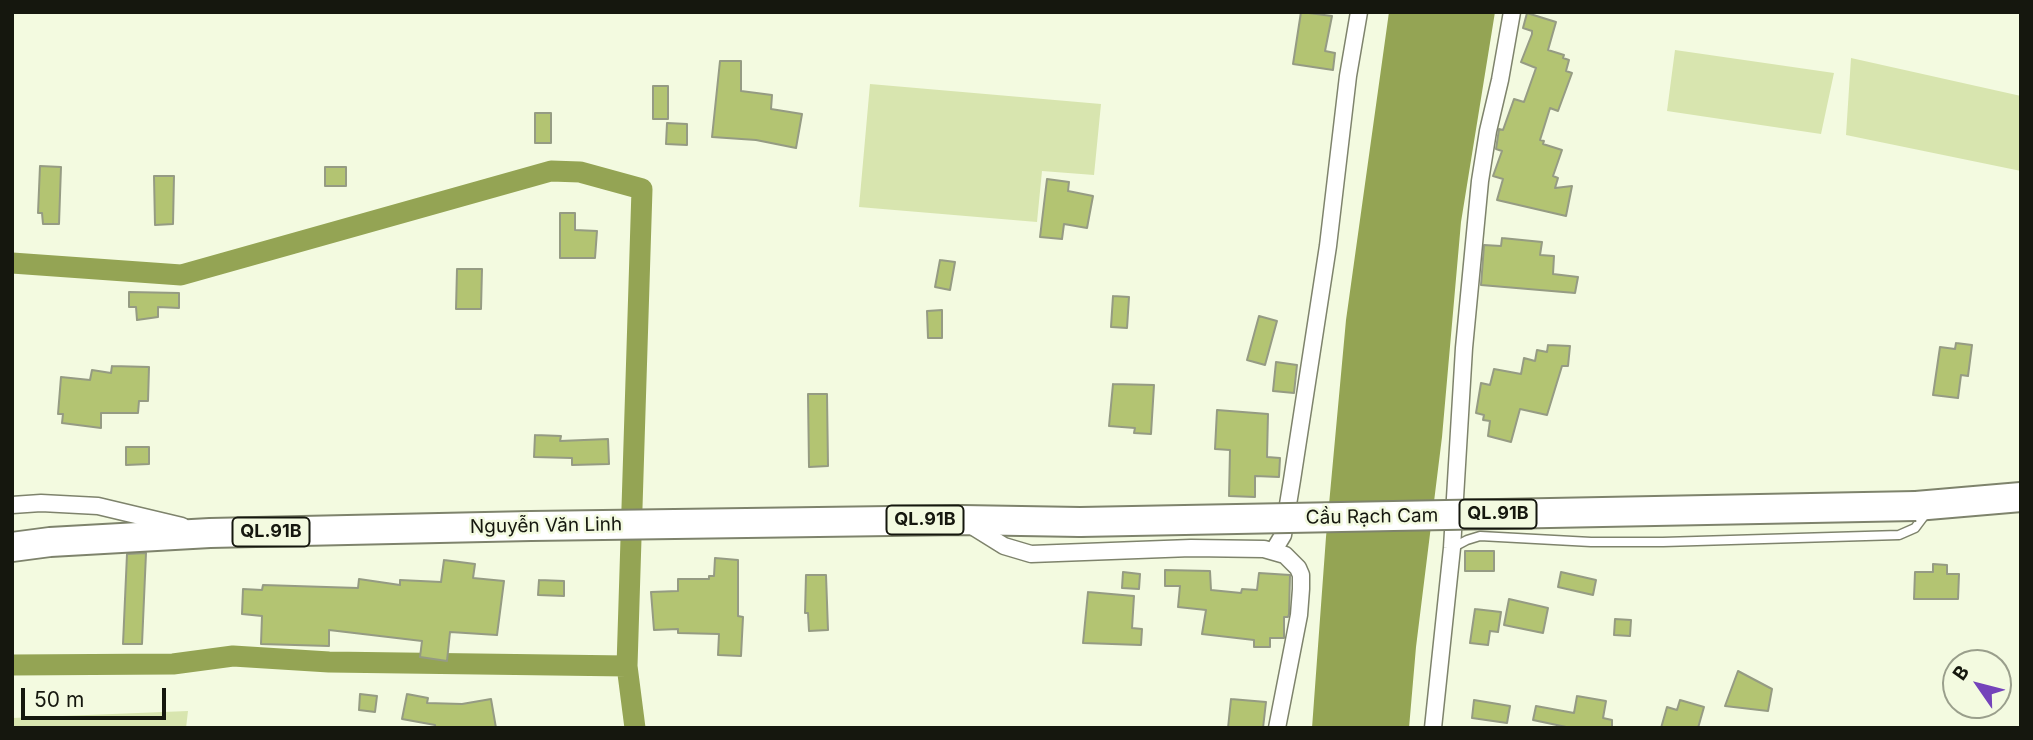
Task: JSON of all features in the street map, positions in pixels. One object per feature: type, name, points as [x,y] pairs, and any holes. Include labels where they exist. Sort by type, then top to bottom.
[{"type":"highway","name":"QL.91B","points":[[1925,505],[2021,497]]},
{"type":"highway","name":"Cầu Rạch Cam","points":[[1080,522],[1925,505]]},
{"type":"highway","name":"Nguyễn Văn Linh","points":[[12,547],[50,542],[210,533],[769,521],[1080,522]]},
{"type":"street","points":[[1275,550],[1283,535],[1294,468],[1328,246],[1348,76],[1359,12]]},
{"type":"street","points":[[1433,728],[1452,548],[1464,348],[1480,181],[1512,12]]},
{"type":"street","points":[[12,505],[41,503],[98,506],[210,533]]},
{"type":"street","points":[[962,520],[1004,546],[1031,554],[1191,548],[1275,550],[1292,560],[1301,575],[1299,615],[1277,728]]},
{"type":"lane","points":[[1452,548],[1480,536],[1626,542],[1899,535],[1914,528],[1925,505]]},
{"type":"shaded area","points":[[1389,12],[1495,12],[1461,222],[1442,437],[1416,647],[1409,728],[1312,728],[1346,320]]},
{"type":"shaded area","points":[[1675,50],[1834,73],[1821,134],[1667,111]]},
{"type":"shaded area","points":[[1851,58],[2021,96],[2021,171],[1846,135]]},
{"type":"shaded area","points":[[870,84],[1101,104],[1094,175],[1042,171],[1037,222],[859,207]]},
{"type":"shaded area","points":[[188,711],[186,728],[12,728],[12,718]]},
{"type":"building","points":[[1301,12],[1332,16],[1325,51],[1335,53],[1333,70],[1293,64]]},
{"type":"building","points":[[1527,13],[1556,22],[1548,50],[1564,55],[1563,58],[1569,60],[1566,71],[1572,73],[1558,111],[1550,108],[1540,140],[1544,141],[1543,144],[1562,150],[1553,176],[1558,178],[1555,188],[1572,186],[1566,216],[1497,200],[1503,179],[1493,176],[1502,151],[1496,149],[1499,129],[1503,130],[1514,99],[1524,102],[1536,68],[1521,62],[1532,34],[1532,31],[1523,28]]},
{"type":"building","points":[[720,61],[741,61],[741,91],[772,95],[771,109],[802,114],[796,148],[756,140],[712,137]]},
{"type":"building","points":[[653,86],[668,86],[668,119],[653,119]]},
{"type":"building","points":[[535,113],[551,113],[551,143],[535,143]]},
{"type":"building","points":[[667,123],[687,124],[687,145],[666,144]]},
{"type":"building","points":[[40,166],[61,167],[59,224],[43,224],[42,213],[38,213]]},
{"type":"building","points":[[325,167],[346,167],[346,186],[325,186]]},
{"type":"building","points":[[154,176],[174,176],[173,224],[155,225]]},
{"type":"building","points":[[1047,179],[1069,182],[1068,191],[1093,196],[1087,228],[1064,224],[1062,239],[1040,237]]},
{"type":"building","points":[[560,213],[575,213],[575,230],[597,231],[595,258],[560,258]]},
{"type":"building","points":[[1502,238],[1542,242],[1540,255],[1554,256],[1553,274],[1578,277],[1575,293],[1481,285],[1484,245],[1501,246]]},
{"type":"building","points":[[940,260],[955,262],[950,290],[935,287]]},
{"type":"building","points":[[457,269],[482,269],[481,309],[456,309]]},
{"type":"building","points":[[129,292],[179,293],[179,308],[158,307],[158,317],[137,320],[136,307],[129,307]]},
{"type":"building","points":[[1113,296],[1129,297],[1127,328],[1111,327]]},
{"type":"building","points":[[942,310],[942,338],[928,338],[927,311]]},
{"type":"building","points":[[1259,316],[1277,321],[1265,365],[1247,360]]},
{"type":"building","points":[[1956,343],[1972,345],[1968,376],[1961,375],[1958,398],[1933,395],[1940,347],[1955,349]]},
{"type":"building","points":[[1548,345],[1570,346],[1568,366],[1562,366],[1547,415],[1520,409],[1511,442],[1488,436],[1490,421],[1483,420],[1484,415],[1476,413],[1481,383],[1490,385],[1494,369],[1521,374],[1524,358],[1535,361],[1537,350],[1547,352]]},
{"type":"building","points":[[1276,362],[1297,365],[1294,393],[1273,391]]},
{"type":"building","points":[[112,366],[149,367],[148,401],[139,401],[138,413],[101,413],[101,428],[62,423],[63,414],[58,414],[61,377],[90,380],[92,370],[111,373]]},
{"type":"building","points":[[1113,384],[1154,385],[1151,434],[1134,433],[1135,428],[1109,426]]},
{"type":"building","points":[[808,394],[827,394],[828,466],[809,467]]},
{"type":"building","points":[[1217,410],[1268,414],[1267,457],[1280,458],[1279,477],[1255,476],[1255,497],[1229,496],[1230,450],[1215,449]]},
{"type":"building","points":[[535,435],[561,436],[560,441],[608,439],[609,464],[572,465],[572,458],[534,457]]},
{"type":"building","points":[[126,447],[149,447],[149,464],[126,465]]},
{"type":"building","points":[[1465,551],[1494,551],[1494,571],[1465,571]]},
{"type":"building","points":[[146,553],[142,644],[123,644],[127,554]]},
{"type":"building","points":[[715,558],[738,560],[738,616],[743,617],[741,656],[718,655],[719,634],[678,633],[678,629],[654,630],[651,592],[678,591],[678,579],[709,579],[709,576],[714,576]]},
{"type":"building","points":[[444,560],[475,564],[473,578],[504,581],[497,635],[450,632],[447,661],[420,657],[422,641],[329,630],[329,646],[261,644],[262,616],[242,614],[243,589],[262,590],[263,585],[358,588],[359,579],[400,585],[400,580],[441,582]]},
{"type":"building","points":[[1933,564],[1947,565],[1947,574],[1959,574],[1958,599],[1914,599],[1915,572],[1933,572]]},
{"type":"building","points":[[1165,570],[1210,571],[1211,590],[1241,593],[1242,589],[1257,590],[1259,573],[1290,575],[1289,614],[1284,617],[1284,638],[1270,638],[1270,647],[1254,647],[1254,640],[1202,634],[1206,610],[1178,607],[1180,586],[1165,586]]},
{"type":"building","points":[[1123,572],[1140,574],[1139,589],[1122,588]]},
{"type":"building","points":[[1561,572],[1596,580],[1593,595],[1558,587]]},
{"type":"building","points":[[806,575],[826,575],[828,630],[809,631],[808,613],[805,613]]},
{"type":"building","points":[[539,580],[564,581],[564,596],[538,595]]},
{"type":"building","points":[[1088,592],[1134,596],[1132,628],[1142,629],[1141,645],[1083,643]]},
{"type":"building","points":[[1509,599],[1548,608],[1543,633],[1504,625]]},
{"type":"building","points":[[1475,609],[1501,612],[1498,632],[1490,631],[1488,645],[1470,643]]},
{"type":"building","points":[[1615,619],[1631,620],[1630,636],[1614,635]]},
{"type":"building","points":[[1738,671],[1772,689],[1768,711],[1725,706]]},
{"type":"building","points":[[360,694],[377,696],[375,712],[359,710]]},
{"type":"building","points":[[407,694],[428,698],[427,703],[462,704],[491,699],[496,728],[435,728],[435,725],[402,719]]},
{"type":"building","points":[[1577,696],[1606,701],[1603,718],[1612,720],[1612,728],[1571,728],[1533,720],[1536,706],[1574,713]]},
{"type":"building","points":[[1231,699],[1266,702],[1263,728],[1228,728]]},
{"type":"building","points":[[1474,700],[1510,706],[1507,723],[1472,718]]},
{"type":"building","points":[[1680,700],[1704,707],[1698,728],[1661,728],[1667,707],[1677,710]]},
{"type":"waterway","points":[[12,263],[181,275],[551,171],[580,172],[642,189],[627,666],[635,728]]},
{"type":"waterway","points":[[12,665],[173,664],[233,656],[329,662],[627,666]]}]
